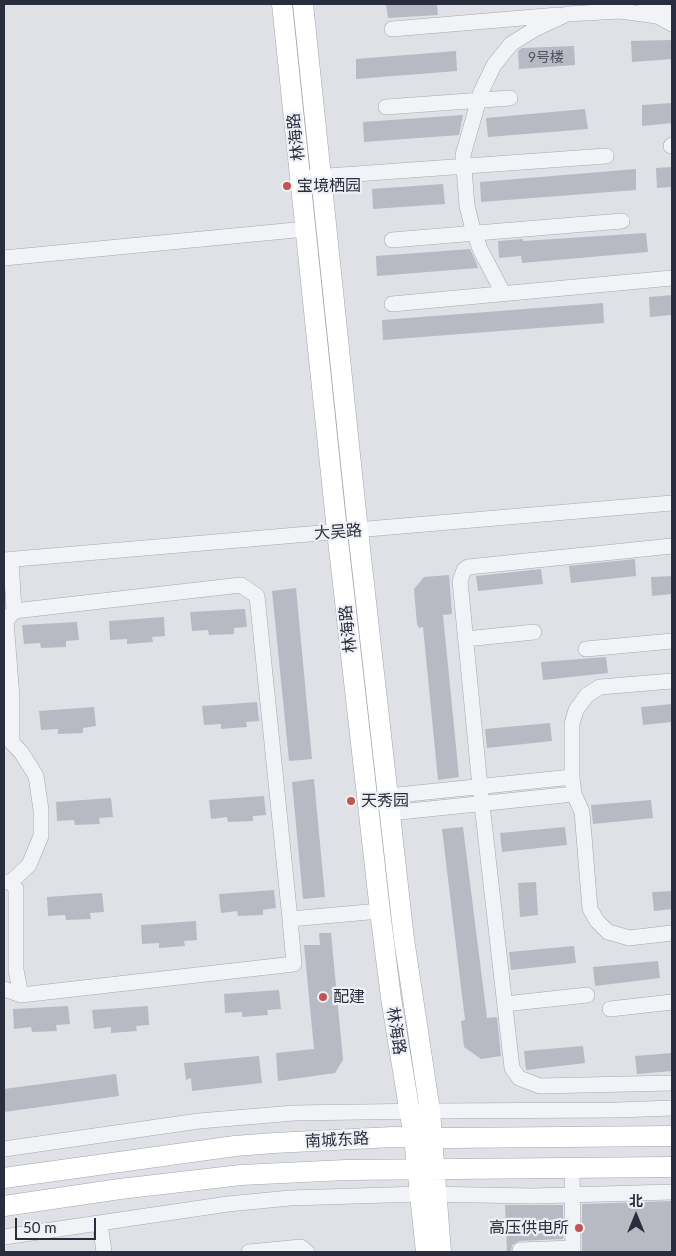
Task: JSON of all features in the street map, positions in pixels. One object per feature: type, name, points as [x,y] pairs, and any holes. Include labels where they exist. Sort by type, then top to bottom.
[{"type":"main road","name":"林海路","points":[[282,4],[337,531],[380,911],[391,998],[409,1111],[423,1138]]},
{"type":"main road","name":"林海路","points":[[303,4],[358,531],[404,939],[430,1110],[423,1138],[428,1194],[426,1252]]},
{"type":"main road","name":"南城东路","points":[[4,1178],[235,1146],[315,1140],[672,1136]]},
{"type":"main road","name":"南城东路","points":[[4,1206],[120,1189],[241,1175],[289,1172],[672,1167]]},
{"type":"main road","name":"林海路","points":[[428,1194],[441,1252]]},
{"type":"street","points":[[392,29],[567,14],[590,8],[657,16],[672,24]]},
{"type":"street","points":[[620,11],[672,8]]},
{"type":"street","points":[[503,293],[492,274],[475,233],[467,206],[462,155],[479,100],[494,65],[511,44],[535,29],[567,14]]},
{"type":"street","points":[[386,108],[510,98]]},
{"type":"street","points":[[300,178],[606,156]]},
{"type":"street","points":[[392,240],[622,221]]},
{"type":"street","points":[[4,258],[306,229]]},
{"type":"street","points":[[392,304],[672,278]]},
{"type":"street","name":"大吴路","points":[[7,559],[337,531],[358,531],[672,503]]},
{"type":"street","points":[[672,546],[468,567],[464,570],[460,581],[480,787],[512,1068],[519,1078],[540,1086],[672,1083]]},
{"type":"street","points":[[7,559],[12,698],[8,743],[21,752],[36,776],[42,810],[41,836],[29,865],[7,882],[16,889],[16,970],[21,995]]},
{"type":"street","points":[[4,990],[21,995],[294,964],[257,596],[241,585],[8,618]]},
{"type":"street","points":[[466,639],[534,632]]},
{"type":"street","points":[[586,649],[672,641]]},
{"type":"street","points":[[672,681],[600,687],[587,695],[576,710],[572,724],[572,777],[574,794],[582,812],[590,909],[596,921],[608,932],[629,938],[672,933]]},
{"type":"street","points":[[389,805],[480,787],[572,777]]},
{"type":"street","points":[[389,805],[483,803],[574,794]]},
{"type":"street","points":[[290,919],[380,911]]},
{"type":"street","points":[[505,1004],[587,995]]},
{"type":"street","points":[[610,1009],[672,1002]]},
{"type":"street","points":[[4,1149],[199,1121],[294,1113],[672,1108]]},
{"type":"street","points":[[520,1250],[573,1250],[572,1168]]},
{"type":"street","points":[[289,1172],[290,1198]]},
{"type":"street","points":[[4,1237],[228,1204],[290,1198],[428,1194],[533,1196],[672,1192]]},
{"type":"street","points":[[100,1223],[104,1252]]},
{"type":"street","points":[[249,1252],[301,1247],[307,1252]]},
{"type":"building","points":[[386,4],[437,4],[438,15],[388,18]]},
{"type":"building","points":[[672,40],[672,59],[632,62],[631,41]]},
{"type":"building","points":[[574,46],[575,65],[519,69],[518,51],[522,48]]},
{"type":"building","points":[[456,51],[457,71],[356,79],[356,59]]},
{"type":"building","points":[[672,103],[672,123],[642,126],[642,105]]},
{"type":"building","points":[[585,109],[588,129],[488,137],[486,118]]},
{"type":"building","points":[[463,115],[459,135],[364,142],[363,122]]},
{"type":"building","points":[[672,167],[672,187],[657,188],[656,168]]},
{"type":"building","points":[[636,169],[636,190],[481,202],[480,182]]},
{"type":"building","points":[[443,184],[445,204],[373,209],[372,189]]},
{"type":"building","points":[[646,233],[648,252],[522,263],[521,256],[499,258],[498,241]]},
{"type":"building","points":[[470,249],[478,268],[377,276],[376,256]]},
{"type":"building","points":[[672,295],[672,315],[650,317],[649,297]]},
{"type":"building","points":[[603,303],[604,323],[383,340],[382,320]]},
{"type":"building","points":[[635,559],[636,576],[571,583],[569,566]]},
{"type":"building","points":[[541,569],[543,584],[478,591],[476,576]]},
{"type":"building","points":[[449,575],[452,614],[443,615],[459,777],[438,780],[423,627],[419,628],[417,624],[414,589],[424,577]]},
{"type":"building","points":[[672,576],[672,594],[652,596],[651,577]]},
{"type":"building","points":[[296,588],[312,759],[289,761],[272,591]]},
{"type":"building","points":[[245,609],[247,627],[234,628],[234,634],[209,635],[208,630],[192,631],[190,612]]},
{"type":"building","points":[[164,617],[165,636],[152,637],[153,642],[127,644],[127,639],[110,640],[109,621]]},
{"type":"building","points":[[77,622],[79,640],[66,641],[66,647],[41,648],[40,643],[24,644],[22,625]]},
{"type":"building","points":[[606,657],[608,673],[543,680],[541,662]]},
{"type":"building","points":[[257,702],[259,721],[246,722],[247,727],[221,729],[221,724],[204,725],[202,706]]},
{"type":"building","points":[[672,704],[672,722],[643,725],[641,707]]},
{"type":"building","points":[[94,707],[96,726],[83,728],[83,733],[58,734],[58,729],[41,730],[39,711]]},
{"type":"building","points":[[550,723],[552,741],[487,748],[485,729]]},
{"type":"building","points":[[314,779],[325,897],[303,899],[292,782]]},
{"type":"building","points":[[264,796],[266,815],[253,816],[253,821],[228,822],[227,817],[211,819],[209,800]]},
{"type":"building","points":[[111,798],[113,817],[99,818],[100,824],[75,825],[74,820],[57,821],[56,802]]},
{"type":"building","points":[[651,800],[653,818],[593,824],[591,805]]},
{"type":"building","points":[[463,827],[487,1018],[497,1017],[501,1056],[481,1059],[464,1047],[461,1021],[465,1020],[442,829]]},
{"type":"building","points":[[565,827],[567,845],[502,852],[500,833]]},
{"type":"building","points":[[536,882],[538,915],[520,917],[518,883]]},
{"type":"building","points":[[274,890],[276,908],[263,910],[263,915],[238,916],[237,911],[221,913],[219,894]]},
{"type":"building","points":[[672,891],[672,909],[654,911],[652,892]]},
{"type":"building","points":[[102,893],[104,912],[90,913],[91,919],[66,920],[65,915],[48,916],[47,897]]},
{"type":"building","points":[[196,921],[197,940],[184,941],[185,946],[159,948],[159,943],[142,944],[141,925]]},
{"type":"building","name":"配建","points":[[319,933],[331,933],[343,1060],[335,1073],[278,1081],[276,1053],[314,1049],[304,945],[320,945]]},
{"type":"building","points":[[574,946],[576,963],[511,970],[509,952]]},
{"type":"building","points":[[658,961],[660,978],[595,986],[593,967]]},
{"type":"building","points":[[279,990],[281,1009],[267,1010],[268,1015],[242,1017],[242,1012],[225,1013],[224,994]]},
{"type":"building","points":[[68,1006],[70,1024],[56,1025],[57,1031],[32,1032],[31,1027],[14,1029],[13,1009]]},
{"type":"building","points":[[148,1006],[149,1025],[136,1026],[137,1031],[111,1033],[111,1027],[94,1029],[92,1010]]},
{"type":"building","points":[[583,1046],[585,1063],[526,1070],[524,1051]]},
{"type":"building","points":[[672,1053],[672,1071],[637,1074],[635,1056]]},
{"type":"building","points":[[259,1056],[262,1083],[192,1091],[191,1078],[186,1080],[184,1063]]},
{"type":"building","points":[[116,1074],[119,1096],[4,1112],[4,1089]]},
{"type":"building","points":[[672,1201],[672,1252],[582,1252],[582,1204]]},
{"type":"building","points":[[505,1205],[563,1205],[563,1239],[519,1241],[512,1245],[511,1252],[507,1252]]},
{"type":"place","name":"宝境栖园","points":[[287,186]]},
{"type":"place","name":"天秀园","points":[[351,801]]},
{"type":"place","name":"配建","points":[[323,997]]},
{"type":"place","name":"高压供电所","points":[[579,1228]]}]
